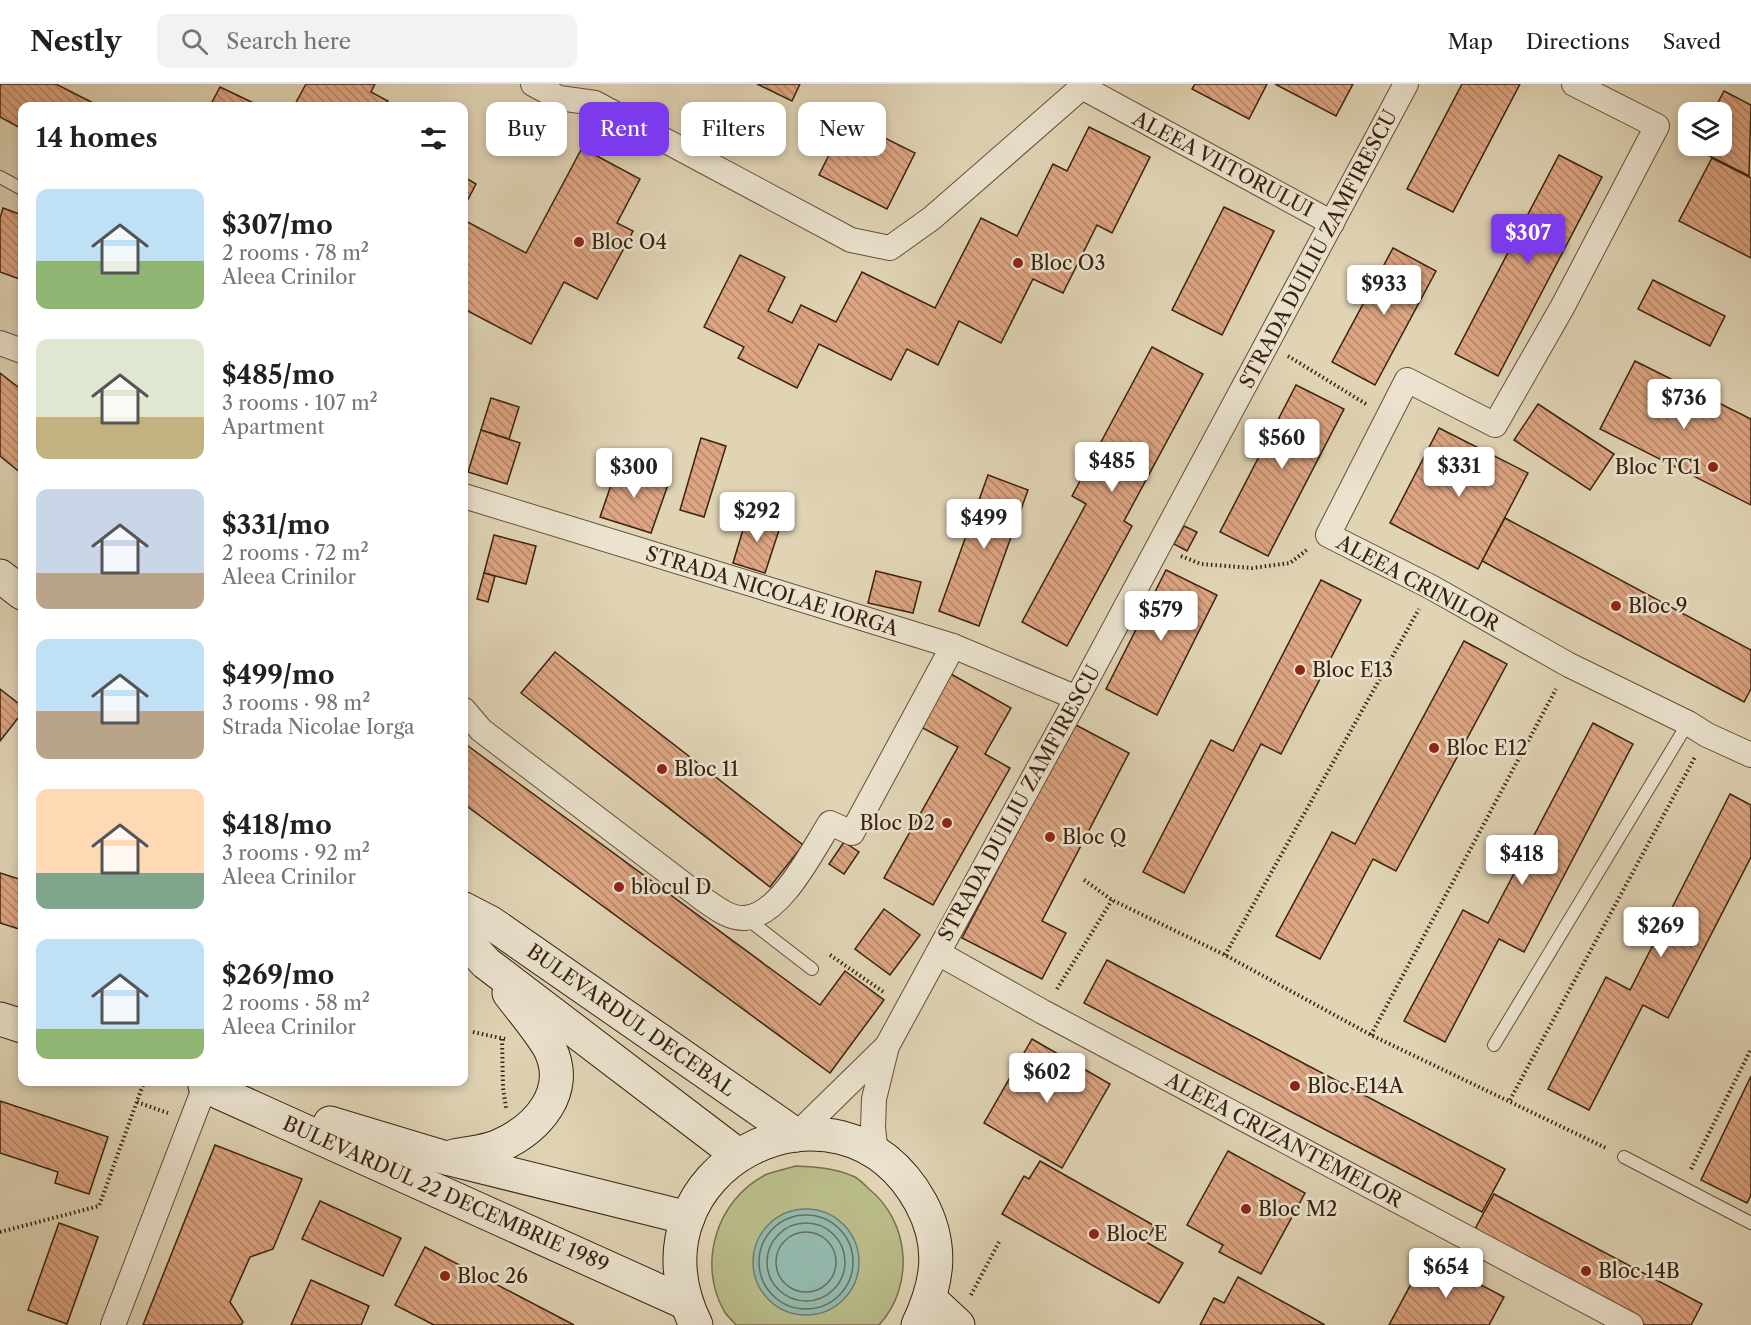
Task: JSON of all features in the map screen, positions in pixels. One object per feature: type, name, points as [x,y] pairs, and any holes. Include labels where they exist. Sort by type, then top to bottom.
[{"type":"street","name":"ALEEA VIITORULUI","points":[[533,84],[559,98],[595,103],[851,240],[890,248],[932,218],[1082,87],[1332,223]]},
{"type":"street","name":"STRADA DUILIU ZAMFIRESCU","points":[[886,1046],[1077,698],[1406,84]]},
{"type":"street","name":"ALEEA CRINILOR","points":[[1574,84],[1657,126],[1563,306],[1495,425],[1407,380],[1328,535],[1431,588],[1569,665],[1751,755]]},
{"type":"street","points":[[0,343],[18,350]]},
{"type":"street","name":"STRADA NICOLAE IORGA","points":[[468,497],[953,646],[1077,698]]},
{"type":"street","points":[[0,576],[18,590]]},
{"type":"street","points":[[468,715],[480,730],[703,899],[725,914],[745,918],[765,910],[786,892],[830,823],[852,833],[953,646]]},
{"type":"street","name":"BULEVARDUL DECEBAL","points":[[468,911],[491,923],[796,1135]]},
{"type":"street","name":"BULEVARDUL DECEBAL","points":[[468,943],[486,963],[738,1155]]},
{"type":"street","name":"ALEEA CRIZANTEMELOR","points":[[938,953],[1043,1012],[1630,1325]]},
{"type":"street","points":[[446,1158],[497,1147],[520,1134],[540,1118],[551,1103],[556,1083],[555,1066],[549,1048],[486,963]]},
{"type":"street","points":[[0,1019],[18,1025]]},
{"type":"street","points":[[796,1135],[886,1046]]},
{"type":"street","points":[[876,1154],[873,1128],[874,1099],[886,1046]]},
{"type":"street","points":[[113,1325],[197,1086]]},
{"type":"street","name":"BULEVARDUL 22 DECEMBRIE 1989","points":[[202,1086],[691,1314]]},
{"type":"street","name":"BULEVARDUL 22 DECEMBRIE 1989","points":[[205,1086],[446,1158],[688,1218]]},
{"type":"street","points":[[691,1314],[680,1274],[681,1246],[688,1218],[696,1199],[708,1182],[738,1155],[776,1138],[824,1135],[852,1142],[876,1154],[902,1176],[913,1189],[925,1211],[936,1254],[935,1277],[924,1312],[957,1324]]},
{"type":"lane","points":[[0,177],[18,187]]},
{"type":"lane","points":[[1494,1045],[1698,729]]},
{"type":"lane","points":[[745,918],[812,969]]},
{"type":"lane","points":[[1624,1157],[1751,1223]]},
{"type":"path","points":[[1267,343],[1388,417]]},
{"type":"path","points":[[1158,546],[1201,564],[1252,568],[1290,563],[1328,535]]},
{"type":"path","points":[[1225,955],[1431,588]]},
{"type":"path","points":[[1371,1035],[1569,665]]},
{"type":"path","points":[[1510,1100],[1698,729]]},
{"type":"path","points":[[1084,880],[1112,900],[1225,955],[1371,1035],[1510,1100],[1624,1157]]},
{"type":"path","points":[[1043,1012],[1112,900]]},
{"type":"path","points":[[812,969],[825,952],[908,1008]]},
{"type":"path","points":[[502,1039],[506,1114],[520,1134]]},
{"type":"path","points":[[1682,1188],[1751,1049]]},
{"type":"path","points":[[0,1232],[99,1206],[143,1086]]},
{"type":"path","points":[[137,1102],[172,1114]]},
{"type":"path","points":[[957,1324],[999,1242]]},
{"type":"green space","points":[[796,1166],[833,1170],[855,1177],[883,1203],[893,1219],[900,1236],[903,1255],[902,1274],[891,1309],[879,1325],[736,1325],[724,1311],[716,1292],[712,1273],[712,1253],[716,1234],[724,1216],[748,1186],[765,1175]]},
{"type":"water","points":[[806,1209],[826,1213],[843,1225],[855,1242],[859,1262],[855,1282],[843,1299],[826,1311],[806,1315],[786,1311],[769,1299],[757,1282],[753,1262],[757,1242],[769,1225],[786,1213]]},
{"type":"building","points":[[0,84],[56,84],[91,102],[18,102],[18,127],[0,117]]},
{"type":"building","points":[[306,84],[375,84],[371,92],[388,101],[388,102],[296,102]]},
{"type":"building","points":[[757,84],[800,84],[792,101]]},
{"type":"building","points":[[1195,84],[1267,84],[1249,119],[1192,89]]},
{"type":"building","points":[[1275,84],[1353,84],[1336,116]]},
{"type":"building","points":[[1462,84],[1520,84],[1453,212],[1407,189]]},
{"type":"building","points":[[220,87],[252,102],[212,102]]},
{"type":"building","points":[[1724,91],[1751,105],[1749,176],[1710,156],[1732,156],[1732,102],[1718,102]]},
{"type":"building","name":"Bloc O3","points":[[1089,127],[1150,157],[1112,233],[1097,225],[1063,293],[1033,279],[1001,343],[959,321],[938,365],[907,349],[891,380],[819,344],[797,388],[738,358],[744,347],[704,327],[740,255],[785,277],[768,311],[792,323],[801,305],[836,322],[862,272],[935,308],[981,218],[1017,236],[1053,164],[1067,171]]},
{"type":"building","points":[[886,138],[915,153],[887,209],[819,175],[828,156],[886,156]]},
{"type":"building","name":"Bloc O4","points":[[579,154],[579,156],[597,156],[640,179],[617,223],[633,231],[597,299],[564,282],[531,344],[468,311],[468,222],[526,253]]},
{"type":"building","points":[[1559,155],[1602,177],[1498,376],[1455,354]]},
{"type":"building","points":[[1712,158],[1751,178],[1751,258],[1679,221]]},
{"type":"building","points":[[468,179],[476,184],[468,199]]},
{"type":"building","points":[[1224,207],[1274,231],[1222,335],[1172,310]]},
{"type":"building","points":[[3,208],[18,214],[18,279],[0,272],[0,218]]},
{"type":"building","points":[[1393,248],[1436,271],[1375,385],[1332,362]]},
{"type":"building","points":[[1653,280],[1725,316],[1710,346],[1638,309]]},
{"type":"building","points":[[1152,347],[1203,374],[1124,521],[1132,526],[1067,646],[1022,622],[1086,504],[1072,496]]},
{"type":"building","name":"Bloc TC1","points":[[1635,361],[1751,419],[1751,505],[1600,429]]},
{"type":"building","points":[[0,373],[18,387],[18,471],[0,456]]},
{"type":"building","points":[[1296,385],[1344,409],[1268,556],[1220,532]]},
{"type":"building","points":[[491,398],[519,407],[509,439],[481,430]]},
{"type":"building","points":[[1538,404],[1614,454],[1590,490],[1514,440]]},
{"type":"building","points":[[1439,428],[1528,473],[1478,569],[1390,523]]},
{"type":"building","points":[[481,430],[520,443],[507,484],[468,472]]},
{"type":"building","points":[[701,438],[726,446],[704,517],[680,510]]},
{"type":"building","points":[[618,465],[669,482],[651,533],[600,517]]},
{"type":"building","points":[[988,475],[1028,490],[979,626],[939,611]]},
{"type":"building","points":[[748,513],[781,524],[765,573],[733,563]]},
{"type":"building","name":"Bloc 9","points":[[1505,518],[1751,650],[1751,689],[1744,702],[1482,561]]},
{"type":"building","points":[[1184,526],[1197,532],[1187,551],[1174,544]]},
{"type":"building","points":[[494,535],[536,546],[526,584],[484,573]]},
{"type":"building","points":[[1166,570],[1217,595],[1157,715],[1106,689]]},
{"type":"building","points":[[876,571],[921,582],[913,613],[868,603]]},
{"type":"building","points":[[484,573],[495,576],[488,602],[477,599]]},
{"type":"building","name":"Bloc E13","points":[[1321,580],[1361,600],[1281,754],[1261,744],[1184,893],[1143,872],[1211,740],[1233,751]]},
{"type":"building","name":"Bloc E12","points":[[1464,641],[1507,664],[1396,871],[1373,859],[1320,959],[1276,936],[1332,832],[1355,844]]},
{"type":"building","name":"Bloc 11","points":[[555,652],[803,845],[770,887],[521,693]]},
{"type":"building","name":"Bloc D2","points":[[951,674],[1011,708],[985,754],[1010,768],[933,905],[884,878],[958,747],[921,727]]},
{"type":"building","points":[[0,689],[18,703],[18,718],[0,741]]},
{"type":"building","points":[[1593,723],[1633,744],[1524,952],[1499,939],[1445,1042],[1404,1021],[1463,910],[1488,923]]},
{"type":"building","name":"Bloc Q","points":[[1074,724],[1129,753],[1042,921],[1066,933],[1042,979],[962,938]]},
{"type":"building","name":"blocul D","points":[[468,746],[820,1005],[845,971],[884,1000],[830,1073],[468,807]]},
{"type":"building","points":[[1730,794],[1751,805],[1751,857],[1668,1018],[1643,1005],[1589,1110],[1548,1089],[1606,977],[1630,990]]},
{"type":"building","points":[[844,842],[859,852],[844,874],[829,864]]},
{"type":"building","points":[[0,873],[18,879],[18,929],[0,923]]},
{"type":"building","points":[[884,909],[920,935],[890,975],[855,949]]},
{"type":"building","name":"Bloc E14A","points":[[1107,960],[1505,1169],[1482,1212],[1084,1003]]},
{"type":"building","points":[[1032,1039],[1110,1084],[1062,1168],[984,1123]]},
{"type":"building","points":[[1751,1076],[1751,1195],[1747,1203],[1701,1180]]},
{"type":"building","points":[[0,1101],[108,1137],[89,1194],[55,1183],[58,1172],[0,1153]]},
{"type":"building","points":[[215,1145],[302,1179],[273,1249],[250,1257],[230,1302],[243,1322],[241,1325],[143,1325]]},
{"type":"building","name":"Bloc M2","points":[[1228,1151],[1305,1193],[1261,1274],[1219,1252],[1223,1245],[1187,1225]]},
{"type":"building","name":"Bloc E","points":[[1040,1161],[1155,1226],[1146,1242],[1183,1263],[1159,1303],[1002,1214],[1024,1176],[1029,1179]]},
{"type":"building","name":"Bloc 14B","points":[[1494,1194],[1702,1304],[1691,1325],[1635,1325],[1470,1238]]},
{"type":"building","points":[[320,1201],[401,1238],[383,1276],[302,1239]]},
{"type":"building","points":[[59,1223],[98,1237],[67,1324],[28,1310]]},
{"type":"building","name":"Bloc 26","points":[[425,1247],[574,1325],[434,1325],[395,1305]]},
{"type":"building","points":[[1426,1256],[1504,1297],[1489,1325],[1389,1325]]},
{"type":"building","points":[[1238,1277],[1325,1325],[1200,1325],[1214,1298],[1224,1303]]},
{"type":"building","points":[[311,1280],[369,1306],[361,1325],[291,1325]]},
{"type":"place","name":"Bloc O4","points":[[579,242]]},
{"type":"place","name":"Bloc O3","points":[[1018,263]]},
{"type":"place","name":"Bloc TC1","points":[[1713,467]]},
{"type":"place","name":"Bloc 9","points":[[1616,606]]},
{"type":"place","name":"Bloc E13","points":[[1300,670]]},
{"type":"place","name":"Bloc E12","points":[[1434,748]]},
{"type":"place","name":"Bloc 11","points":[[662,769]]},
{"type":"place","name":"Bloc D2","points":[[947,823]]},
{"type":"place","name":"Bloc Q","points":[[1050,837]]},
{"type":"place","name":"blocul D","points":[[619,887]]},
{"type":"place","name":"Bloc E14A","points":[[1295,1086]]},
{"type":"place","name":"Bloc M2","points":[[1246,1209]]},
{"type":"place","name":"Bloc E","points":[[1094,1234]]},
{"type":"place","name":"Bloc 14B","points":[[1586,1271]]},
{"type":"place","name":"Bloc 26","points":[[445,1276]]}]
